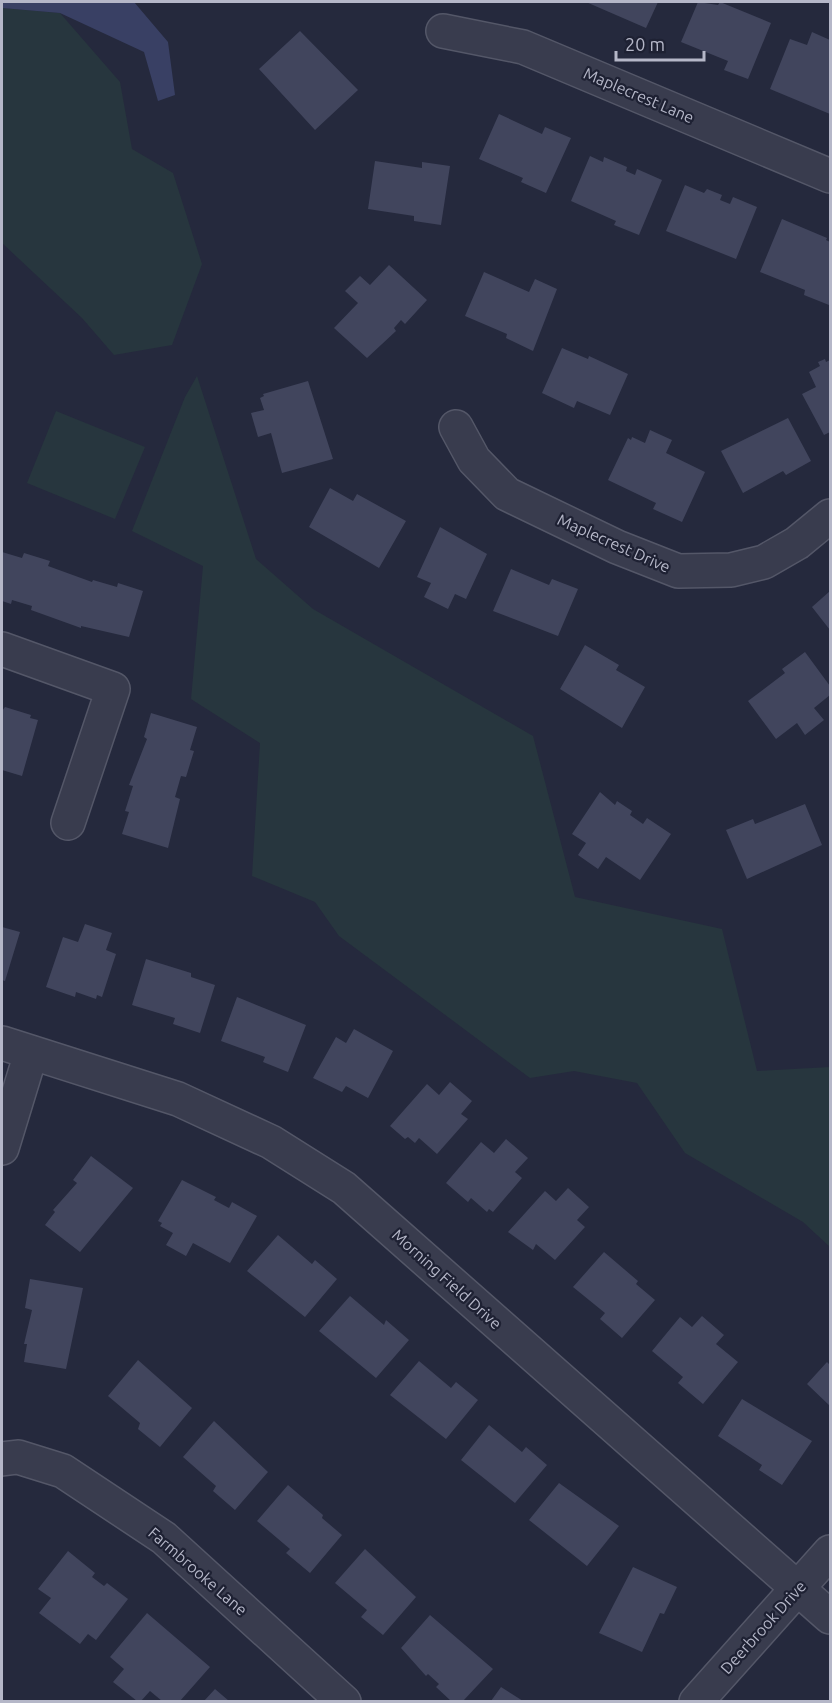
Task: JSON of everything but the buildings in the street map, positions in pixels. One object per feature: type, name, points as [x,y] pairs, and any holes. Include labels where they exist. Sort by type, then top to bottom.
[{"type":"street","name":"Maplecrest Lane","points":[[443,31],[523,47],[831,176]]},
{"type":"street","name":"Maplecrest Drive","points":[[456,427],[474,460],[507,494],[617,547],[678,571],[703,573],[731,570],[764,562],[797,543],[831,516]]},
{"type":"street","points":[[2,649],[114,689],[68,823]]},
{"type":"street","points":[[2,1148],[16,1048]]},
{"type":"street","name":"Morning Field Drive","points":[[16,1048],[178,1099],[271,1142],[344,1188],[831,1617]]},
{"type":"street","name":"Farmbrooke Lane","points":[[2,1459],[18,1457],[63,1471],[164,1538],[344,1701]]},
{"type":"street","name":"Deerbrook Drive","points":[[696,1701],[831,1552]]},
{"type":"shaded area","points":[[2,8],[60,13],[120,82],[132,149],[173,173],[202,264],[172,345],[114,355],[82,318],[2,243]]},
{"type":"shaded area","points":[[197,376],[256,559],[313,609],[533,736],[575,897],[722,929],[757,1071],[830,1067],[830,1247],[803,1222],[685,1153],[637,1083],[574,1071],[530,1078],[339,936],[315,902],[252,876],[260,743],[191,699],[203,566],[132,531],[185,397]]},
{"type":"shaded area","points":[[56,411],[145,447],[115,519],[27,483]]},
{"type":"water","points":[[2,2],[134,2],[168,42],[175,95],[158,101],[144,52],[60,13],[2,8]]}]
